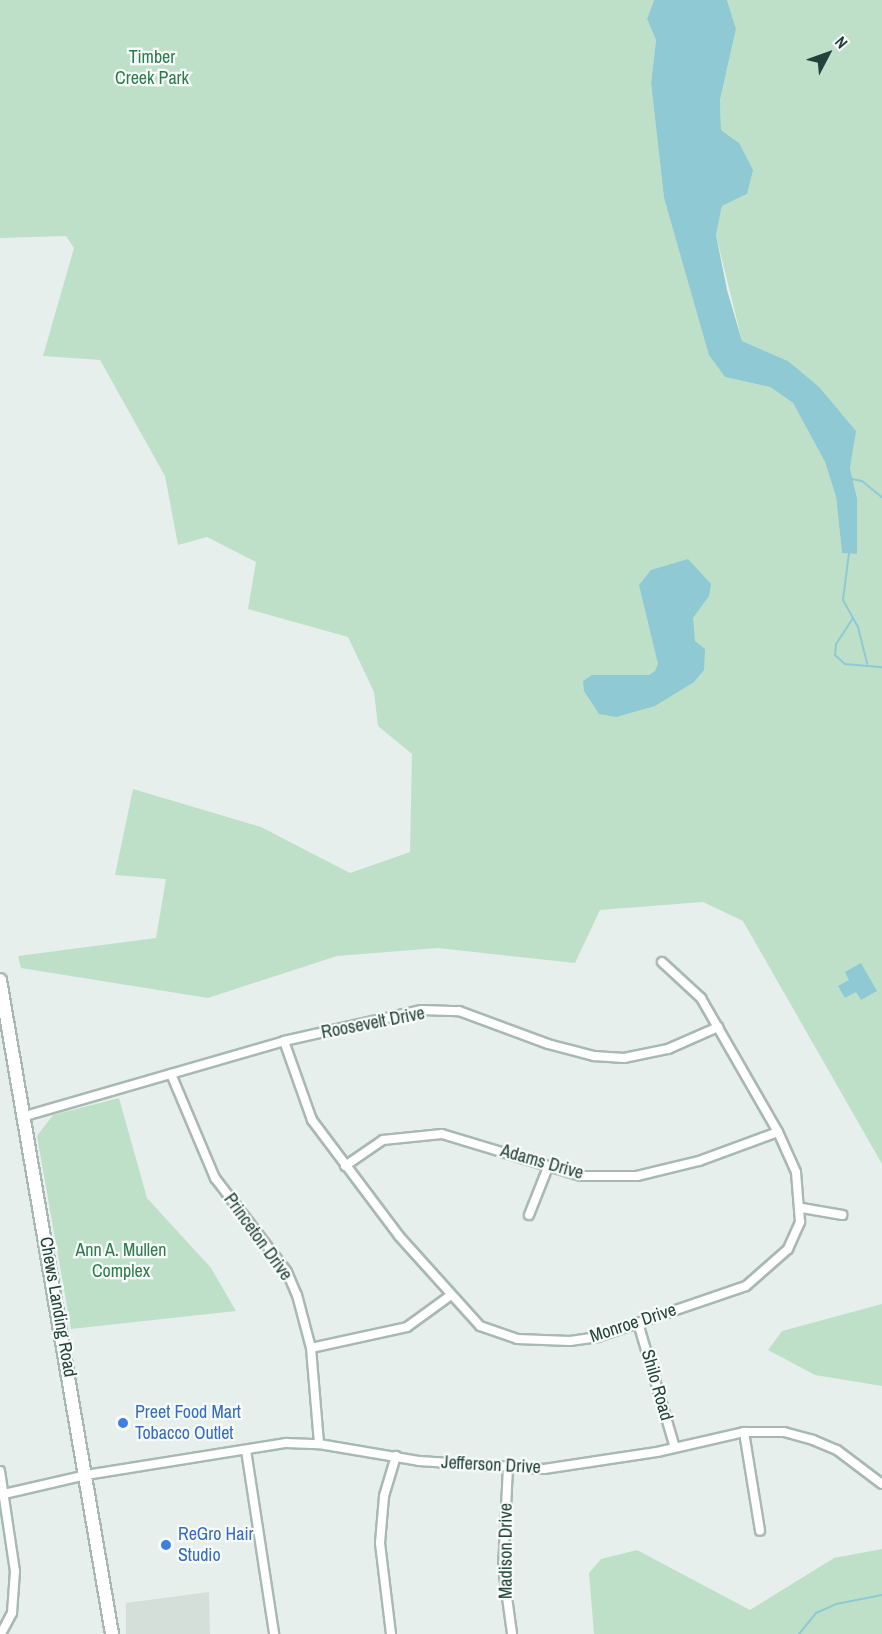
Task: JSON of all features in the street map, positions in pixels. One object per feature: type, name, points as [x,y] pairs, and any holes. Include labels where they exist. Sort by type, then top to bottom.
[{"type":"main road","name":"Chews Landing Road","points":[[0,981],[25,1116],[112,1634]]},
{"type":"street","name":"Monroe Drive","points":[[284,1041],[312,1120],[345,1166],[451,1295],[480,1326],[517,1339],[570,1341],[639,1323],[746,1286],[764,1275],[788,1249],[802,1208],[796,1172],[778,1132],[701,998],[662,962]]},
{"type":"street","name":"Roosevelt Drive","points":[[25,1116],[284,1041],[422,1010],[459,1011],[548,1044],[624,1058],[668,1049],[718,1027]]},
{"type":"street","name":"Princeton Drive","points":[[171,1074],[215,1178],[287,1272],[311,1348],[319,1444]]},
{"type":"street","name":"Adams Drive","points":[[345,1166],[383,1140],[442,1134],[581,1176],[637,1176],[699,1161],[778,1132]]},
{"type":"street","points":[[529,1215],[548,1167]]},
{"type":"street","points":[[802,1208],[842,1215]]},
{"type":"street","points":[[311,1348],[407,1327],[451,1295]]},
{"type":"street","name":"Shilo Road","points":[[639,1323],[675,1448]]},
{"type":"street","points":[[744,1432],[760,1531]]},
{"type":"street","name":"Jefferson Drive","points":[[4,1494],[86,1475],[246,1450],[319,1444],[396,1456],[544,1469],[675,1448],[744,1432],[784,1432],[813,1440],[837,1450],[882,1484]]},
{"type":"street","points":[[246,1450],[274,1634]]},
{"type":"street","points":[[391,1634],[380,1543],[384,1496],[396,1456]]},
{"type":"street","name":"Madison Drive","points":[[508,1467],[503,1568],[512,1634]]},
{"type":"street","points":[[0,1471],[15,1571],[12,1613],[1,1634]]},
{"type":"shaded area","points":[[209,1592],[210,1634],[126,1634],[126,1603]]},
{"type":"green space","name":"Timber Creek Park","points":[[0,0],[654,0],[647,19],[656,40],[651,83],[664,198],[697,311],[725,377],[770,387],[793,403],[825,462],[836,497],[842,553],[857,498],[850,468],[855,430],[788,361],[742,341],[716,235],[722,206],[747,194],[739,143],[721,130],[720,100],[736,29],[727,0],[882,0],[882,1164],[743,921],[703,902],[600,910],[575,963],[438,948],[337,956],[208,998],[21,968],[18,956],[156,938],[166,879],[115,875],[133,789],[261,827],[350,873],[410,852],[412,754],[378,726],[374,692],[348,637],[248,609],[256,562],[207,537],[178,545],[165,476],[100,360],[43,356],[74,248],[66,236],[0,238]]},
{"type":"green space","name":"Ann A. Mullen Complex","points":[[119,1098],[147,1198],[211,1268],[236,1311],[71,1329],[37,1136],[53,1115]]},
{"type":"green space","points":[[882,1304],[882,1386],[815,1375],[768,1350],[782,1331]]},
{"type":"green space","points":[[882,1549],[882,1634],[594,1634],[589,1573],[601,1559],[637,1550],[750,1610],[834,1558]]},
{"type":"water","points":[[654,0],[727,0],[736,29],[720,100],[721,130],[739,143],[753,170],[747,194],[722,206],[716,235],[727,290],[742,341],[788,361],[819,387],[856,431],[850,468],[857,498],[857,554],[842,553],[836,497],[825,462],[793,403],[770,387],[725,377],[709,355],[664,198],[651,83],[656,40],[647,19]]},
{"type":"water","points":[[688,559],[711,584],[709,596],[693,618],[695,641],[705,649],[704,670],[694,682],[655,706],[616,717],[599,714],[584,691],[583,681],[592,675],[649,675],[655,671],[658,664],[639,585],[651,570]]},
{"type":"water","points":[[861,963],[877,991],[861,1000],[856,992],[845,998],[838,986],[849,980],[845,972]]},
{"type":"waterway","points":[[852,479],[862,481],[882,497]]},
{"type":"waterway","points":[[849,553],[843,600],[858,627],[867,664]]},
{"type":"waterway","points":[[853,618],[836,644],[835,655],[845,664],[882,667]]},
{"type":"waterway","points":[[799,1634],[816,1613],[836,1604],[882,1595]]},
{"type":"place","name":"Preet Food Mart Tobacco Outlet","points":[[123,1423]]},
{"type":"place","name":"ReGro Hair Studio","points":[[166,1545]]}]
